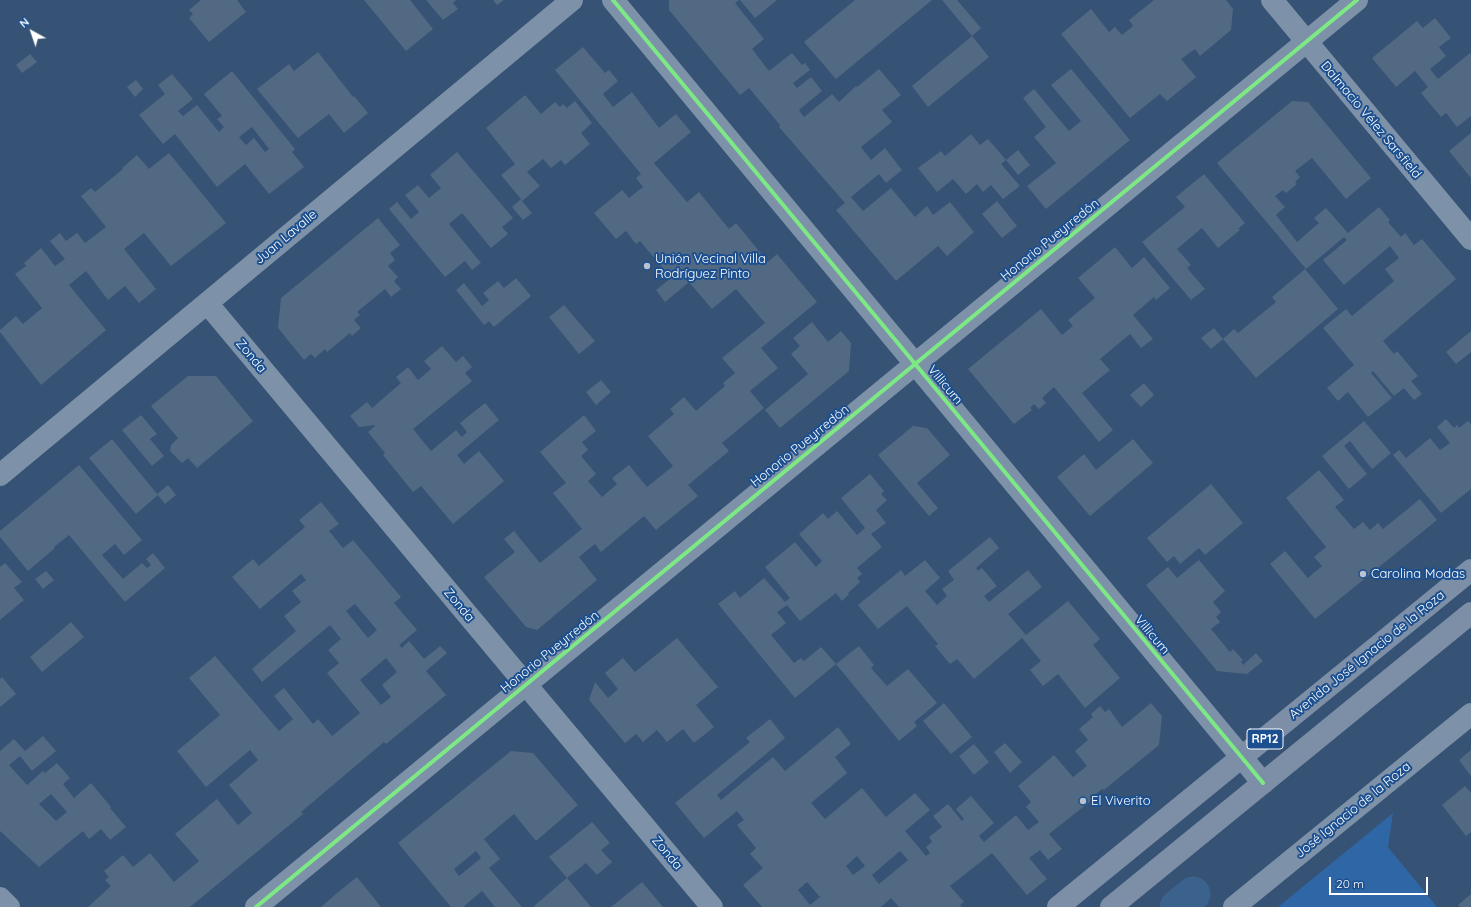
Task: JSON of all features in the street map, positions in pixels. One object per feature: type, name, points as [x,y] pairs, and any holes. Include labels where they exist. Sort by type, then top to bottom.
[{"type":"main road","name":"Avenida José Ignacio de la Roza","points":[[1058,907],[1471,570]]},
{"type":"main road","name":"RP12","points":[[1111,907],[1471,613]]},
{"type":"street","name":"Juan Lavalle","points":[[0,475],[572,0]]},
{"type":"street","name":"Villicum","points":[[613,0],[1263,783]]},
{"type":"street","name":"Dalmacio Vélez Sarsfield","points":[[1272,0],[1471,239]]},
{"type":"street","name":"Honorio Pueyrredón","points":[[256,907],[1357,0]]},
{"type":"street","name":"Zonda","points":[[207,303],[712,907]]},
{"type":"street","name":"José Ignacio de la Roza","points":[[1234,907],[1471,714]]},
{"type":"street","points":[[0,898],[9,907]]},
{"type":"shaded area","points":[[1393,813],[1388,847],[1437,907],[1278,907]]},
{"type":"building","points":[[201,0],[237,0],[246,12],[209,42],[189,18],[193,14],[189,10]]},
{"type":"building","points":[[364,0],[410,0],[433,29],[406,51]]},
{"type":"building","points":[[426,0],[456,0],[453,3],[458,9],[443,20]]},
{"type":"building","points":[[493,0],[504,0],[497,5]]},
{"type":"building","points":[[669,0],[739,0],[735,3],[764,39],[752,49],[769,71],[792,53],[802,65],[805,63],[810,70],[793,83],[797,88],[811,77],[822,91],[799,110],[804,117],[832,94],[839,102],[856,86],[857,87],[879,69],[901,95],[882,110],[892,122],[861,147],[871,160],[885,148],[902,170],[886,183],[879,174],[851,197],[863,211],[891,188],[915,217],[927,206],[933,215],[950,202],[974,232],[947,256],[938,246],[896,281],[836,210],[845,203],[779,127],[780,125],[749,88],[740,95],[669,10]]},
{"type":"building","points":[[740,0],[777,0],[755,18]]},
{"type":"building","points":[[855,0],[932,0],[836,79],[804,42]]},
{"type":"building","points":[[942,0],[957,0],[981,28],[972,36]]},
{"type":"building","points":[[1154,0],[1226,0],[1233,9],[1231,30],[1200,56],[1195,49],[1181,59],[1196,77],[1167,101],[1160,94],[1130,118],[1061,34],[1091,9],[1109,32],[1115,27],[1122,35],[1133,26],[1129,20]]},
{"type":"building","points":[[1435,18],[1451,38],[1439,47],[1446,56],[1430,69],[1438,79],[1470,53],[1471,55],[1471,116],[1457,127],[1446,113],[1441,117],[1421,93],[1428,87],[1415,71],[1396,87],[1372,58],[1417,21],[1423,28]]},
{"type":"building","points":[[972,36],[989,57],[928,107],[912,86]]},
{"type":"building","points":[[583,47],[605,73],[609,70],[618,81],[603,94],[613,107],[632,92],[659,128],[676,114],[691,132],[654,163],[687,202],[699,192],[729,229],[736,223],[768,262],[777,254],[817,302],[761,348],[778,368],[750,391],[764,408],[722,443],[729,451],[688,485],[698,496],[656,530],[644,516],[601,552],[595,544],[579,557],[597,580],[537,630],[526,627],[484,577],[515,552],[504,539],[514,531],[540,563],[582,529],[553,493],[566,483],[540,452],[584,415],[596,431],[582,442],[588,450],[581,456],[596,474],[588,481],[602,497],[617,484],[612,478],[629,465],[647,487],[673,466],[648,436],[674,414],[670,409],[684,397],[696,411],[725,386],[723,383],[735,373],[722,358],[765,323],[736,289],[712,309],[689,282],[665,302],[656,290],[671,278],[640,241],[636,244],[626,231],[616,239],[594,213],[622,190],[629,198],[643,187],[636,178],[641,174],[555,70]]},
{"type":"building","points":[[318,52],[353,97],[354,96],[368,113],[344,133],[329,114],[298,138],[257,89],[289,64],[294,71]]},
{"type":"building","points":[[30,54],[37,62],[22,73],[16,65]]},
{"type":"building","points":[[1071,69],[1130,140],[1046,209],[1027,186],[1056,163],[1034,137],[1046,127],[1023,98],[1034,89],[1069,131],[1081,121],[1051,85]]},
{"type":"building","points":[[232,71],[295,149],[292,152],[304,167],[269,194],[245,164],[217,187],[175,134],[163,144],[139,115],[165,94],[158,85],[172,74],[193,99],[178,111],[183,116],[197,105],[219,132],[224,127],[217,119],[222,116],[204,94]],"holes":[[[252,127],[269,149],[265,152],[254,138],[246,145],[239,137]]]},
{"type":"building","points":[[136,80],[143,89],[135,97],[127,87]]},
{"type":"building","points":[[525,95],[541,114],[555,102],[560,107],[563,104],[567,108],[575,101],[592,123],[581,133],[590,144],[565,165],[561,160],[551,168],[543,159],[527,172],[540,186],[522,201],[532,213],[523,220],[512,207],[521,199],[501,175],[515,164],[486,128]]},
{"type":"building","points":[[1292,101],[1308,102],[1371,178],[1346,199],[1312,158],[1295,171],[1300,177],[1295,182],[1297,184],[1286,193],[1283,190],[1275,196],[1285,207],[1276,215],[1297,242],[1319,223],[1314,218],[1326,208],[1348,233],[1379,207],[1390,220],[1388,222],[1401,237],[1405,233],[1414,245],[1422,239],[1456,279],[1383,341],[1394,354],[1397,351],[1418,376],[1411,381],[1422,394],[1414,400],[1404,388],[1394,396],[1373,371],[1371,373],[1392,398],[1368,417],[1348,392],[1338,401],[1327,388],[1354,365],[1323,328],[1346,309],[1352,316],[1394,281],[1385,269],[1399,258],[1390,246],[1344,285],[1323,260],[1347,240],[1344,237],[1306,269],[1217,163]]},
{"type":"building","points":[[1471,133],[1471,178],[1449,151]]},
{"type":"building","points":[[971,134],[980,145],[988,139],[1006,160],[1001,164],[1020,186],[1003,199],[991,185],[983,192],[977,184],[966,194],[953,179],[937,192],[918,168],[941,151],[945,156]]},
{"type":"building","points":[[1018,150],[1030,165],[1018,175],[1006,160]]},
{"type":"building","points":[[457,152],[513,218],[502,227],[508,234],[491,248],[462,213],[449,224],[481,263],[472,270],[465,261],[445,277],[389,209],[397,202],[411,219],[419,212],[405,195],[418,185],[429,198],[441,188],[430,175]]},
{"type":"building","points":[[169,153],[226,223],[171,266],[144,233],[124,249],[156,289],[139,303],[125,286],[108,300],[86,271],[69,285],[106,330],[41,385],[0,332],[0,330],[16,316],[23,324],[42,308],[15,274],[26,266],[24,263],[41,248],[55,266],[65,259],[50,241],[60,233],[66,241],[77,233],[85,243],[106,227],[81,196],[91,188],[95,192],[123,169],[122,168],[137,155],[149,169]]},
{"type":"building","points":[[1204,174],[1245,223],[1238,229],[1240,230],[1218,248],[1202,228],[1177,249],[1191,265],[1187,268],[1205,289],[1191,300],[1142,242],[1185,207],[1176,197]]},
{"type":"building","points":[[997,201],[1017,226],[1002,238],[982,214]]},
{"type":"building","points":[[378,218],[400,245],[390,253],[395,260],[388,266],[398,277],[394,281],[401,289],[391,297],[385,289],[357,312],[360,315],[354,320],[361,328],[352,336],[350,333],[327,352],[325,349],[315,358],[311,354],[304,360],[278,328],[281,298]]},
{"type":"building","points":[[1115,247],[1132,268],[1144,257],[1170,288],[1156,300],[1154,297],[1133,315],[1153,339],[1141,348],[1130,334],[1100,359],[1110,370],[1082,393],[1113,430],[1099,442],[1054,387],[1042,398],[1046,403],[1039,409],[1034,404],[1030,408],[1032,410],[1014,424],[968,369],[1041,309],[1062,335],[1073,326],[1068,320],[1095,298],[1078,278]]},
{"type":"building","points":[[1305,269],[1338,309],[1256,378],[1223,339],[1234,329],[1238,333],[1276,302],[1272,297]]},
{"type":"building","points":[[516,278],[531,296],[494,327],[489,321],[484,325],[456,290],[464,283],[482,306],[489,300],[483,293],[498,281],[504,288]]},
{"type":"building","points":[[564,305],[595,341],[579,354],[549,317]]},
{"type":"building","points":[[812,322],[828,342],[841,331],[851,343],[849,371],[780,428],[765,410],[808,374],[791,354],[800,346],[793,338]]},
{"type":"building","points":[[1214,328],[1223,339],[1211,349],[1201,338]]},
{"type":"building","points":[[1471,331],[1471,352],[1456,364],[1446,352]]},
{"type":"building","points":[[442,346],[456,362],[463,356],[472,367],[465,373],[472,381],[413,429],[431,451],[456,430],[462,437],[467,432],[460,423],[485,403],[499,420],[457,455],[464,464],[479,451],[504,481],[453,524],[421,486],[413,492],[383,455],[385,453],[368,432],[375,426],[359,427],[350,416],[367,402],[372,408],[401,383],[396,377],[408,367],[418,380],[431,369],[424,361]]},
{"type":"building","points":[[188,376],[216,376],[253,421],[197,468],[188,458],[182,463],[170,451],[171,445],[178,438],[151,406]]},
{"type":"building","points":[[601,380],[611,392],[596,405],[586,392]]},
{"type":"building","points":[[1144,383],[1154,395],[1141,407],[1130,395]]},
{"type":"building","points":[[141,415],[157,434],[150,439],[164,456],[152,466],[122,430]]},
{"type":"building","points":[[1446,419],[1454,428],[1457,425],[1459,428],[1468,421],[1471,424],[1471,489],[1441,513],[1393,455],[1399,450],[1406,458],[1430,438],[1440,450],[1450,443],[1437,427]]},
{"type":"building","points":[[1364,421],[1391,453],[1372,469],[1350,441],[1344,446],[1367,474],[1349,489],[1322,456]]},
{"type":"building","points":[[913,426],[927,428],[950,455],[917,483],[938,508],[929,516],[878,455]]},
{"type":"building","points":[[112,439],[158,495],[136,514],[89,458]]},
{"type":"building","points":[[1133,439],[1153,463],[1090,516],[1057,477],[1084,454],[1096,470]]},
{"type":"building","points":[[79,465],[142,540],[124,555],[115,544],[102,555],[123,579],[142,563],[147,568],[151,565],[146,559],[153,553],[165,568],[125,602],[69,535],[28,571],[0,537],[0,531]]},
{"type":"building","points":[[1319,470],[1344,500],[1335,507],[1354,529],[1363,522],[1370,530],[1378,523],[1383,529],[1420,499],[1437,520],[1315,619],[1270,564],[1285,551],[1308,578],[1322,566],[1314,557],[1326,547],[1286,498]]},
{"type":"building","points":[[870,474],[884,491],[881,494],[887,500],[876,510],[886,523],[871,534],[882,547],[857,568],[862,574],[857,578],[860,582],[842,601],[836,593],[800,621],[787,605],[777,612],[786,623],[771,635],[794,663],[801,658],[804,661],[821,647],[836,664],[795,698],[718,604],[735,591],[740,598],[764,578],[785,602],[790,598],[765,567],[795,542],[816,567],[822,561],[799,534],[823,513],[828,519],[837,511],[857,535],[865,528],[841,498]]},
{"type":"building","points":[[1211,484],[1243,523],[1205,555],[1199,548],[1180,564],[1174,556],[1167,562],[1147,538]]},
{"type":"building","points":[[168,485],[176,495],[165,504],[157,494]]},
{"type":"building","points":[[321,502],[339,524],[329,531],[343,548],[353,540],[401,597],[394,603],[417,630],[399,645],[402,648],[409,641],[424,659],[440,646],[447,653],[426,671],[446,695],[386,744],[384,742],[301,812],[303,814],[190,907],[88,907],[111,886],[105,880],[109,877],[104,871],[123,855],[133,867],[150,853],[174,882],[199,861],[175,834],[217,799],[238,825],[252,813],[229,785],[258,760],[250,750],[206,787],[177,751],[220,715],[189,678],[215,656],[279,731],[293,719],[274,696],[284,688],[313,724],[318,719],[332,736],[360,713],[327,673],[339,663],[328,650],[341,639],[330,625],[262,682],[252,669],[296,631],[284,616],[301,602],[292,591],[306,580],[301,574],[260,609],[232,577],[253,559],[259,566],[305,527],[299,520]],"holes":[[[355,604],[377,630],[368,638],[346,611]],[[386,658],[397,672],[382,685],[391,697],[381,705],[360,680]]]},
{"type":"building","points":[[990,537],[999,548],[976,568],[978,571],[982,568],[997,586],[984,596],[989,602],[1028,570],[1042,587],[1008,614],[1026,635],[1068,601],[1100,639],[1093,645],[1120,678],[1085,708],[1058,674],[1043,686],[1030,670],[1041,661],[1022,638],[974,679],[957,659],[950,664],[935,646],[938,644],[907,606],[878,629],[858,605],[901,570],[905,576],[925,560],[940,578],[925,591],[937,605],[947,596],[942,589],[954,580],[948,571]]},
{"type":"building","points":[[1199,560],[1225,591],[1213,602],[1221,612],[1216,617],[1220,622],[1211,629],[1230,652],[1233,649],[1243,660],[1241,662],[1243,665],[1256,653],[1263,661],[1247,674],[1217,671],[1146,585],[1168,567],[1177,578]]},
{"type":"building","points":[[5,563],[22,582],[14,588],[24,600],[0,620],[0,567]]},
{"type":"building","points":[[46,571],[54,580],[43,589],[35,579]]},
{"type":"building","points":[[71,622],[84,637],[42,672],[30,657]]},
{"type":"building","points":[[677,638],[718,687],[696,705],[714,727],[694,743],[683,729],[667,742],[657,730],[643,742],[636,734],[625,743],[589,700],[595,682],[608,698],[618,689],[605,673],[623,658],[635,672]]},
{"type":"building","points":[[859,646],[874,665],[871,668],[887,686],[908,669],[937,703],[914,722],[917,726],[899,741],[836,664]]},
{"type":"building","points":[[2,677],[16,694],[0,707],[0,679]]},
{"type":"building","points":[[944,703],[972,737],[951,754],[923,721]]},
{"type":"building","points":[[1151,703],[1162,716],[1159,745],[1104,790],[1102,789],[1091,798],[1092,800],[1049,834],[1062,849],[1048,860],[1040,850],[1029,858],[1047,879],[1027,895],[992,853],[950,886],[964,902],[960,905],[962,907],[899,907],[891,898],[881,907],[762,907],[743,885],[763,868],[750,854],[756,848],[737,825],[744,820],[737,811],[704,838],[675,803],[750,742],[746,738],[770,719],[785,738],[717,795],[721,800],[773,757],[785,771],[838,727],[851,744],[835,757],[847,773],[811,803],[825,819],[862,788],[886,817],[915,793],[930,810],[905,831],[926,856],[930,853],[926,847],[932,842],[929,837],[942,827],[933,816],[948,804],[962,821],[964,819],[956,809],[971,796],[994,823],[979,836],[984,842],[1016,815],[1028,830],[1039,822],[1026,807],[1031,802],[1018,786],[1054,755],[1073,777],[1087,766],[1075,751],[1088,740],[1079,729],[1093,717],[1091,714],[1100,706],[1105,712],[1109,709],[1122,727]],"holes":[[[900,851],[908,860],[879,884],[872,875]],[[857,856],[865,866],[853,875],[846,866]],[[807,882],[820,897],[810,905],[798,890]]]},
{"type":"building","points":[[43,736],[56,751],[32,771],[20,756],[9,765],[27,785],[43,771],[45,773],[57,763],[70,778],[63,784],[74,798],[91,783],[126,827],[110,840],[101,829],[89,839],[83,831],[39,867],[0,831],[0,751],[14,739],[25,751]],"holes":[[[51,794],[67,812],[56,821],[39,804]]]},
{"type":"building","points":[[1005,743],[1022,762],[1010,773],[994,752]]},
{"type":"building","points":[[974,744],[989,762],[974,775],[959,756]]},
{"type":"building","points":[[1471,750],[1471,776],[1459,760]]},
{"type":"building","points":[[511,751],[533,753],[578,805],[536,841],[514,814],[484,839],[500,859],[489,868],[522,907],[495,907],[482,891],[463,907],[451,907],[398,843]],"holes":[[[476,851],[481,858],[459,876],[454,869]]]},
{"type":"building","points":[[1465,786],[1471,793],[1471,832],[1466,836],[1442,805]]},
{"type":"building","points":[[592,822],[610,843],[601,850],[612,862],[597,875],[586,863],[567,878],[549,857]]},
{"type":"building","points":[[357,877],[381,907],[321,907],[337,893]]},
{"type":"building","points":[[567,878],[591,907],[533,907],[562,882]]},
{"type":"building","points":[[642,882],[663,907],[611,907]]},
{"type":"building","points":[[1471,894],[1471,907],[1460,907],[1458,905]]},
{"type":"waterway","points":[[1177,907],[1193,894]]},
{"type":"cycle path","points":[[613,0],[1263,783]]},
{"type":"cycle path","points":[[256,907],[1357,0]]},
{"type":"place","name":"Unión Vecinal Villa Rodríguez Pinto","points":[[647,266]]},
{"type":"place","name":"Carolina Modas","points":[[1363,574]]},
{"type":"place","name":"El Viverito","points":[[1083,801]]}]
